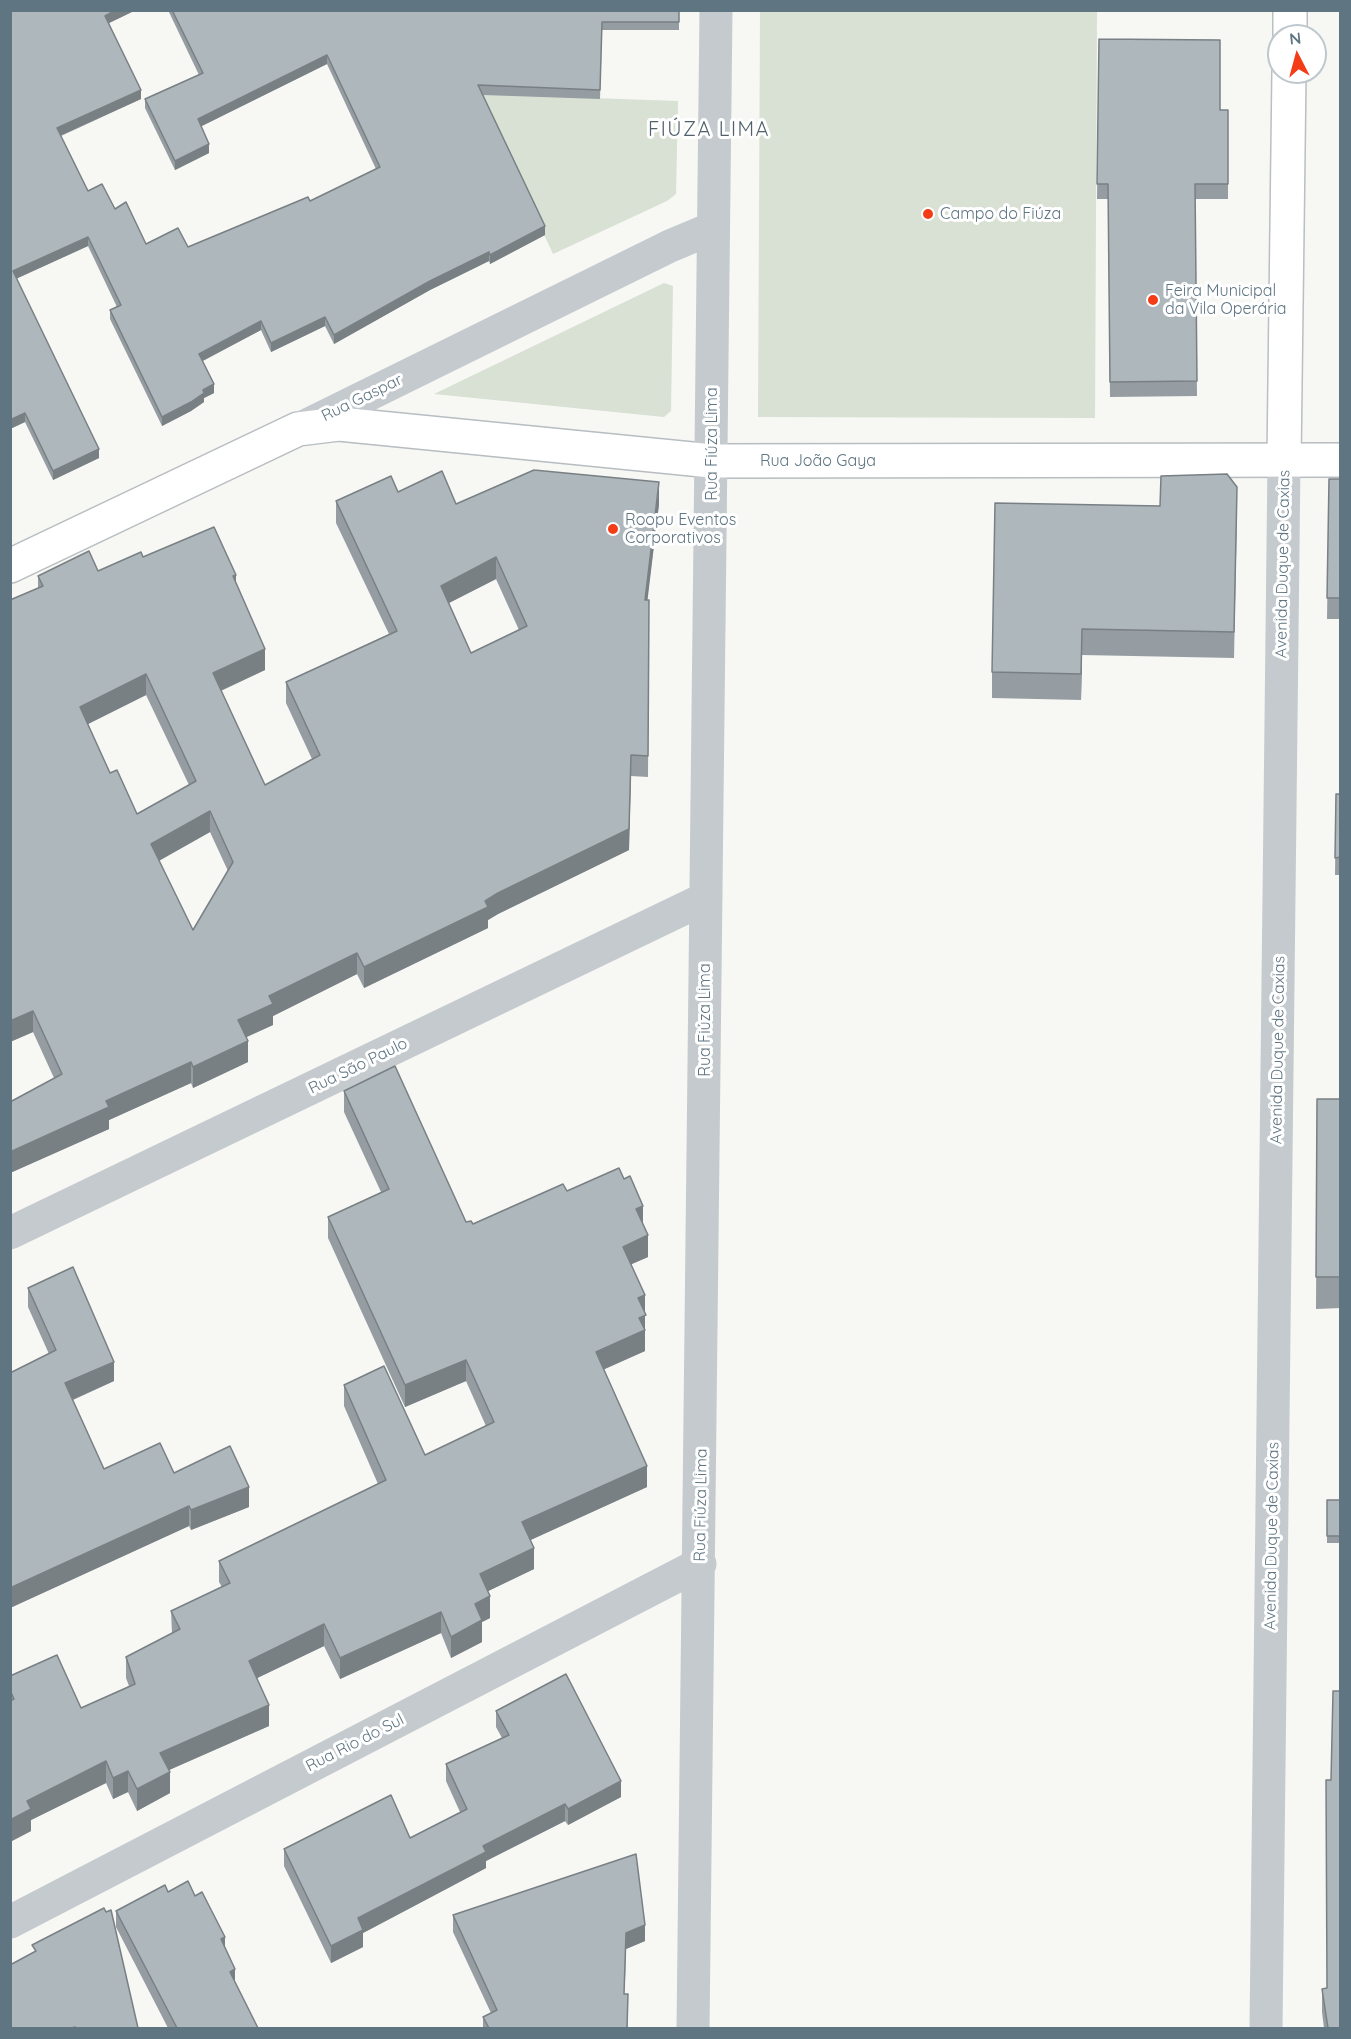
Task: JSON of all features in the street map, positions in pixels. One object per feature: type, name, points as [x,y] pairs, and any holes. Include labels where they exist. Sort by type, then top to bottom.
[{"type":"main road","name":"Avenida Duque de Caxias","points":[[1284,460],[1289,84]]},
{"type":"main road","name":"Rua João Gaya","points":[[298,429],[339,424],[712,461],[1341,460]]},
{"type":"main road","name":"Rua Gaspar","points":[[10,566],[298,429]]},
{"type":"street","name":"Rua Fiúza Lima","points":[[693,2028],[716,10]]},
{"type":"street","name":"Rua Gaspar","points":[[298,429],[670,246],[714,228]]},
{"type":"street","name":"Avenida Duque de Caxias","points":[[1266,2028],[1284,460]]},
{"type":"street","name":"Rua São Paulo","points":[[10,1233],[706,898]]},
{"type":"street","name":"Rua Rio do Sul","points":[[10,1922],[700,1564]]},
{"type":"shaded area","name":"Campo do Fiúza","points":[[760,11],[1097,11],[1095,418],[758,417]]},
{"type":"shaded area","points":[[479,94],[678,101],[676,194],[667,201],[553,254]]},
{"type":"shaded area","points":[[664,283],[673,286],[671,411],[664,417],[434,394]]},
{"type":"building","points":[[10,10],[116,10],[105,16],[141,90],[57,128],[88,191],[102,184],[115,209],[126,202],[146,244],[178,228],[188,247],[308,197],[310,201],[380,167],[327,55],[198,119],[209,144],[175,161],[145,99],[203,73],[172,10],[679,10],[679,22],[602,22],[600,90],[478,85],[545,226],[490,255],[489,252],[430,281],[334,335],[325,317],[271,343],[261,321],[199,354],[214,384],[203,390],[204,393],[191,402],[162,417],[110,310],[121,305],[88,237],[13,271],[99,449],[53,471],[25,413],[10,420]]},
{"type":"building","points":[[1099,39],[1220,40],[1220,110],[1228,110],[1228,184],[1195,184],[1197,381],[1110,382],[1108,184],[1097,184]]},
{"type":"building","points":[[534,470],[659,482],[645,600],[649,600],[648,756],[631,755],[629,829],[498,893],[485,901],[488,907],[364,967],[357,953],[269,996],[273,1004],[238,1020],[248,1041],[193,1067],[191,1062],[106,1101],[109,1107],[10,1152],[10,1102],[62,1074],[33,1011],[10,1021],[10,600],[43,586],[38,576],[89,551],[98,571],[141,552],[143,557],[214,527],[265,649],[213,673],[265,785],[320,755],[286,682],[397,631],[336,501],[391,476],[398,492],[442,471],[456,504]],"holes":[[[496,557],[527,626],[471,653],[441,586]],[[146,674],[196,781],[137,814],[117,770],[110,773],[80,707]],[[210,811],[233,862],[193,930],[151,844]]]},
{"type":"building","points":[[1227,474],[1237,487],[1234,632],[1082,629],[1081,674],[992,672],[995,503],[1160,506],[1161,476]]},
{"type":"building","points":[[1329,479],[1341,479],[1341,598],[1327,598]]},
{"type":"building","points":[[1336,794],[1341,794],[1341,857],[1335,858]]},
{"type":"building","points":[[395,1066],[466,1222],[471,1221],[473,1224],[563,1184],[567,1191],[619,1168],[624,1179],[630,1176],[643,1206],[636,1209],[648,1235],[623,1247],[645,1295],[638,1298],[646,1315],[639,1318],[645,1330],[596,1352],[647,1466],[522,1522],[534,1548],[480,1574],[490,1596],[475,1604],[482,1620],[451,1637],[441,1612],[340,1658],[324,1624],[249,1661],[269,1705],[160,1753],[170,1772],[137,1789],[128,1771],[113,1778],[106,1761],[27,1801],[31,1809],[10,1820],[10,1701],[14,1699],[10,1690],[10,1676],[57,1655],[81,1708],[135,1684],[126,1657],[180,1629],[171,1611],[230,1583],[219,1561],[386,1480],[344,1385],[384,1366],[425,1455],[494,1422],[466,1360],[405,1385],[328,1217],[389,1189],[344,1091]]},
{"type":"building","points":[[1317,1099],[1341,1099],[1341,1277],[1316,1277]]},
{"type":"building","points":[[73,1267],[114,1362],[65,1383],[104,1469],[160,1443],[174,1473],[230,1446],[249,1487],[191,1510],[189,1506],[10,1588],[10,1373],[56,1350],[28,1288]]},
{"type":"building","points":[[1327,1500],[1341,1500],[1341,1536],[1327,1536]]},
{"type":"building","points":[[566,1674],[621,1781],[568,1809],[565,1804],[483,1846],[486,1852],[358,1918],[363,1930],[331,1946],[284,1849],[391,1795],[410,1838],[467,1809],[446,1764],[509,1735],[496,1711]]},
{"type":"building","points":[[1333,1691],[1341,1691],[1341,2028],[1328,2028],[1322,1989],[1327,1988],[1326,1780],[1331,1780]]},
{"type":"building","points":[[636,1854],[645,1925],[626,1933],[624,1994],[628,1994],[627,2028],[489,2028],[483,2017],[497,2010],[453,1915]]},
{"type":"building","points":[[188,1881],[195,1896],[202,1892],[225,1937],[221,1939],[235,1969],[230,1972],[258,2028],[177,2028],[116,1911],[165,1885],[168,1892]]},
{"type":"building","points":[[104,1908],[106,1912],[111,1910],[138,2028],[10,2028],[10,1965],[36,1951],[32,1945]]},
{"type":"place","name":"Campo do Fiúza","points":[[928,214]]},
{"type":"place","name":"Feira Municipal da Vila Operária","points":[[1153,300]]},
{"type":"place","name":"Roopu Eventos Corporativos","points":[[613,529]]},
{"type":"district","name":"FIÚZA LIMA","points":[[709,130]]}]
